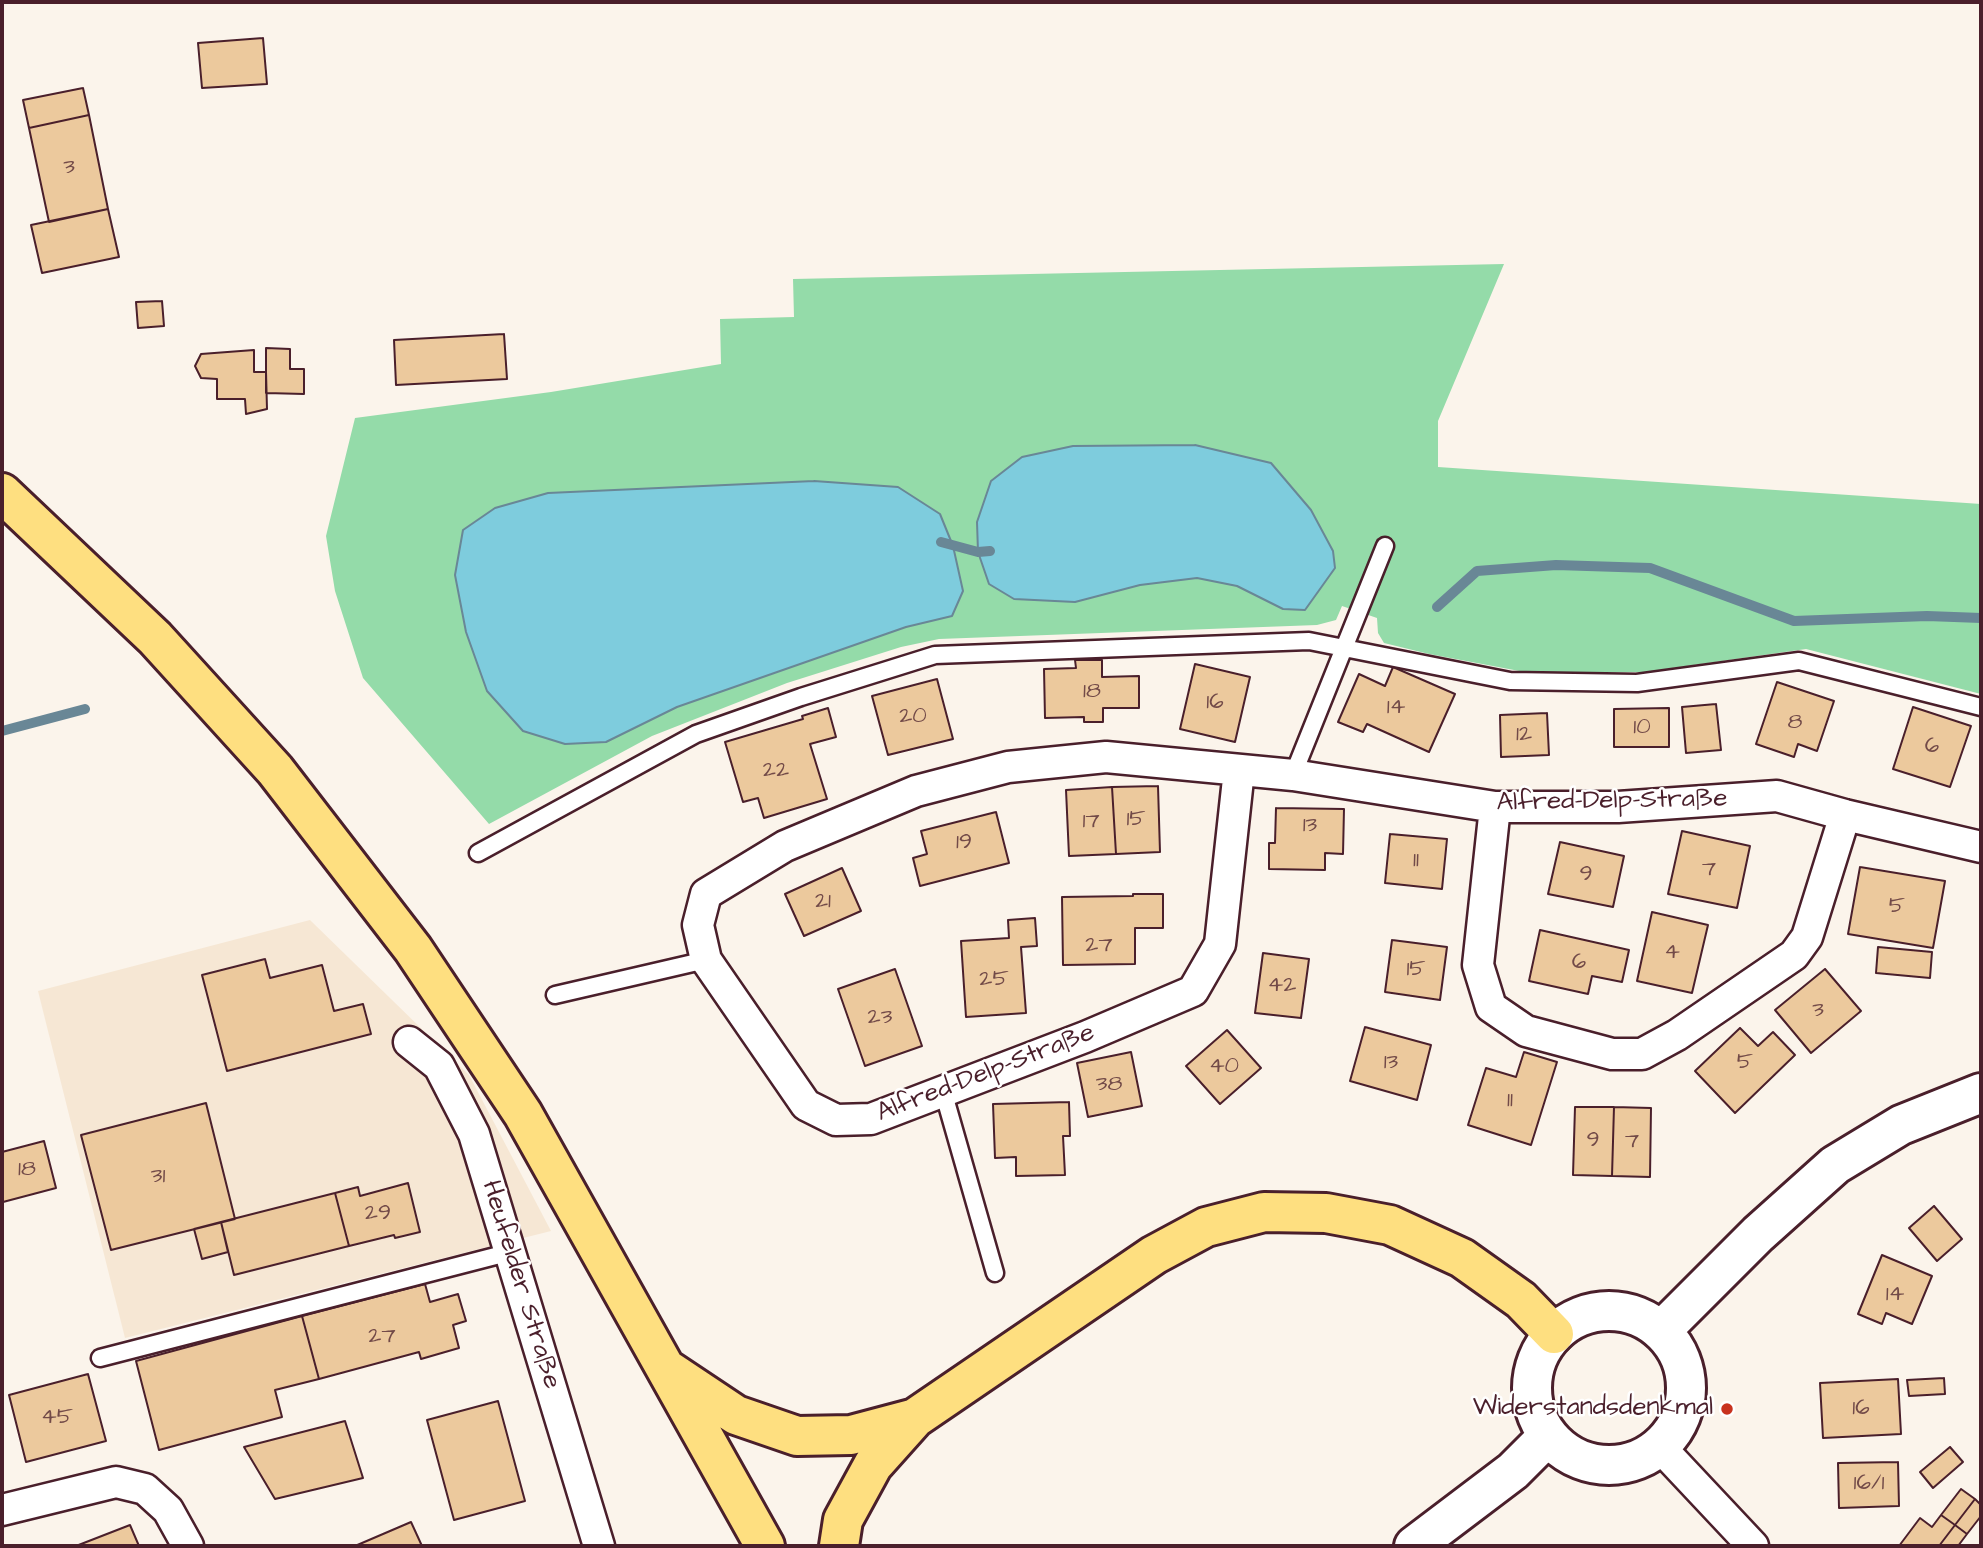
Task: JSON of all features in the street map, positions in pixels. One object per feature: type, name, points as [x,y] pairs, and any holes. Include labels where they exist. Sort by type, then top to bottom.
[{"type":"main road","points":[[2,493],[155,638],[275,770],[414,949],[523,1114],[765,1546]]},
{"type":"main road","points":[[839,1546],[843,1520],[873,1465],[915,1418],[1154,1255],[1206,1227],[1264,1212],[1326,1213],[1390,1225],[1462,1258],[1521,1300],[1554,1334]]},
{"type":"main road","points":[[665,1368],[736,1415],[797,1436],[851,1435],[915,1418]]},
{"type":"street","name":"Alfred-Delp-Straße","points":[[1239,770],[1220,944],[1193,991],[1085,1037],[871,1119],[836,1120],[806,1105],[706,960],[698,926],[706,894],[785,846],[916,791],[1008,767],[1106,757],[1293,775],[1496,807],[1618,807],[1777,796],[1981,847]]},
{"type":"street","points":[[1496,807],[1478,965],[1491,1007],[1526,1031],[1612,1054],[1642,1054],[1676,1035],[1794,955],[1807,937],[1845,815]]},
{"type":"street","name":"Heufelder Straße","points":[[409,1042],[439,1066],[474,1134],[599,1546]]},
{"type":"street","points":[[1661,1331],[1758,1234],[1835,1165],[1901,1125],[1981,1093]]},
{"type":"street","points":[[1606,1311],[1626,1313],[1644,1319],[1661,1331],[1679,1356],[1686,1383],[1682,1415],[1660,1447],[1632,1462],[1600,1465],[1570,1455],[1548,1436],[1537,1417],[1531,1395],[1533,1373],[1540,1352],[1554,1334],[1569,1322],[1587,1314],[1606,1311]]},
{"type":"street","points":[[1414,1546],[1513,1471],[1548,1436]]},
{"type":"street","points":[[1660,1447],[1754,1546]]},
{"type":"street","points":[[2,1510],[116,1482],[145,1489],[168,1510],[188,1546]]},
{"type":"lane","points":[[1293,775],[1385,546]]},
{"type":"lane","points":[[478,853],[696,734],[934,655],[1309,641],[1510,681],[1637,683],[1799,661],[1981,707]]},
{"type":"lane","points":[[555,995],[706,960]]},
{"type":"lane","points":[[943,1091],[995,1273]]},
{"type":"lane","points":[[100,1358],[511,1252]]},
{"type":"shaded area","points":[[310,920],[469,1075],[551,1231],[125,1338],[38,991]]},
{"type":"green space","points":[[1504,264],[1438,421],[1438,467],[1981,504],[1981,694],[1806,649],[1645,672],[1530,673],[1384,643],[1378,633],[1377,618],[1342,606],[1336,620],[1317,625],[939,639],[901,647],[787,683],[652,736],[489,824],[363,678],[335,591],[326,536],[355,418],[551,392],[721,364],[720,319],[794,317],[793,279]]},
{"type":"water","points":[[1195,445],[1271,463],[1311,510],[1333,551],[1335,568],[1305,610],[1283,609],[1237,586],[1197,578],[1140,585],[1075,602],[1014,599],[989,584],[978,552],[977,522],[991,481],[1022,457],[1073,446]]},
{"type":"water","points":[[814,481],[898,487],[940,514],[953,546],[963,591],[952,616],[906,627],[677,707],[606,742],[565,744],[523,731],[487,691],[466,632],[455,575],[463,530],[495,508],[548,493]]},
{"type":"building","points":[[263,38],[267,84],[202,88],[198,43]]},
{"type":"building","points":[[83,88],[89,115],[29,128],[23,100]]},
{"type":"building","points":[[89,115],[108,209],[49,222],[29,128]]},
{"type":"building","points":[[108,209],[119,257],[42,273],[31,225]]},
{"type":"building","points":[[162,301],[164,326],[138,328],[136,302]]},
{"type":"building","points":[[504,334],[507,379],[396,385],[394,340]]},
{"type":"building","points":[[266,348],[290,349],[290,369],[304,369],[304,394],[266,393]]},
{"type":"building","points":[[254,350],[254,372],[266,372],[267,409],[246,414],[245,399],[217,399],[217,379],[201,378],[195,366],[201,354]]},
{"type":"building","points":[[1075,660],[1102,660],[1102,677],[1139,676],[1139,708],[1103,708],[1103,722],[1084,722],[1084,717],[1045,718],[1044,669],[1076,668]]},
{"type":"building","points":[[1195,664],[1250,677],[1235,742],[1180,729]]},
{"type":"building","points":[[1393,667],[1455,694],[1429,752],[1367,724],[1363,732],[1338,722],[1359,674],[1385,686]]},
{"type":"building","points":[[937,679],[953,739],[888,755],[872,696]]},
{"type":"building","points":[[1777,682],[1834,701],[1817,751],[1798,744],[1794,757],[1756,744]]},
{"type":"building","points":[[1716,704],[1721,750],[1686,753],[1682,707]]},
{"type":"building","points":[[1913,707],[1971,726],[1950,787],[1893,769]]},
{"type":"building","points":[[828,708],[836,737],[810,744],[827,799],[764,818],[758,798],[743,802],[725,742],[803,719],[802,716]]},
{"type":"building","points":[[1669,708],[1669,747],[1614,747],[1614,709]]},
{"type":"building","points":[[1547,713],[1549,755],[1501,757],[1500,715]]},
{"type":"building","points":[[1158,786],[1160,852],[1116,854],[1112,787]]},
{"type":"building","points":[[1112,787],[1116,854],[1069,856],[1066,790]]},
{"type":"building","points":[[1276,808],[1344,809],[1343,854],[1325,853],[1325,870],[1269,869],[1269,843],[1275,843]]},
{"type":"building","points":[[996,812],[1009,863],[920,886],[913,858],[927,854],[921,831]]},
{"type":"building","points":[[1682,831],[1750,846],[1737,908],[1668,894]]},
{"type":"building","points":[[1390,834],[1447,839],[1442,889],[1385,883]]},
{"type":"building","points":[[1560,842],[1624,856],[1613,907],[1548,894]]},
{"type":"building","points":[[1860,867],[1945,881],[1933,948],[1848,934]]},
{"type":"building","points":[[842,868],[861,911],[804,936],[785,894]]},
{"type":"building","points":[[1163,894],[1163,928],[1135,928],[1135,964],[1063,965],[1062,897]]},
{"type":"building","points":[[1652,912],[1708,925],[1692,993],[1637,981]]},
{"type":"building","points":[[1035,918],[1037,946],[1021,947],[1026,1013],[966,1017],[961,941],[1009,938],[1008,920]]},
{"type":"building","points":[[1540,930],[1629,950],[1622,982],[1592,976],[1588,994],[1529,981]]},
{"type":"building","points":[[1392,940],[1447,947],[1440,1000],[1385,992]]},
{"type":"building","points":[[1878,947],[1932,952],[1930,978],[1876,973]]},
{"type":"building","points":[[1263,953],[1309,959],[1301,1018],[1255,1013]]},
{"type":"building","points":[[265,959],[270,978],[322,965],[334,1011],[363,1004],[371,1034],[227,1071],[202,975]]},
{"type":"building","points":[[895,969],[922,1046],[865,1066],[838,989]]},
{"type":"building","points":[[1825,969],[1861,1011],[1811,1053],[1775,1010]]},
{"type":"building","points":[[1365,1027],[1431,1045],[1417,1100],[1350,1081]]},
{"type":"building","points":[[1740,1028],[1758,1046],[1773,1032],[1795,1055],[1735,1113],[1695,1071]]},
{"type":"building","points":[[1227,1030],[1261,1068],[1220,1104],[1186,1066]]},
{"type":"building","points":[[1131,1052],[1142,1106],[1088,1117],[1077,1063]]},
{"type":"building","points":[[1524,1052],[1557,1062],[1531,1145],[1468,1125],[1486,1068],[1516,1077]]},
{"type":"building","points":[[1069,1102],[1070,1136],[1063,1136],[1065,1175],[1016,1176],[1016,1157],[995,1158],[993,1104]]},
{"type":"building","points":[[206,1103],[235,1219],[111,1250],[81,1135]]},
{"type":"building","points":[[1575,1107],[1614,1107],[1612,1176],[1573,1175]]},
{"type":"building","points":[[1614,1107],[1651,1108],[1650,1177],[1612,1176]]},
{"type":"building","points":[[44,1141],[56,1188],[3,1202],[2,1152]]},
{"type":"building","points":[[408,1183],[420,1232],[349,1246],[335,1193],[358,1187],[360,1196]]},
{"type":"building","points":[[335,1193],[349,1246],[234,1275],[221,1222]]},
{"type":"building","points":[[1934,1206],[1962,1239],[1937,1261],[1909,1228]]},
{"type":"building","points":[[221,1222],[228,1252],[202,1259],[194,1229]]},
{"type":"building","points":[[1882,1255],[1932,1276],[1912,1324],[1886,1313],[1882,1324],[1858,1314]]},
{"type":"building","points":[[425,1284],[430,1302],[458,1294],[466,1321],[453,1325],[459,1348],[421,1359],[419,1352],[319,1379],[302,1316]]},
{"type":"building","points":[[302,1316],[319,1379],[275,1390],[282,1417],[159,1450],[136,1361]]},
{"type":"building","points":[[88,1374],[106,1441],[26,1462],[9,1395]]},
{"type":"building","points":[[1944,1378],[1945,1394],[1909,1396],[1907,1380]]},
{"type":"building","points":[[1898,1379],[1901,1434],[1823,1438],[1820,1383]]},
{"type":"building","points":[[498,1401],[525,1501],[454,1520],[427,1420]]},
{"type":"building","points":[[345,1421],[363,1478],[275,1499],[244,1447]]},
{"type":"building","points":[[1950,1447],[1963,1462],[1933,1488],[1920,1472]]},
{"type":"building","points":[[1898,1462],[1899,1506],[1839,1508],[1838,1463]]},
{"type":"building","points":[[1961,1489],[1975,1499],[1955,1525],[1941,1515]]},
{"type":"building","points":[[1975,1499],[1981,1505],[1981,1516],[1967,1534],[1955,1525]]},
{"type":"building","points":[[1941,1515],[1955,1525],[1939,1546],[1899,1546],[1920,1518],[1932,1527]]},
{"type":"building","points":[[411,1522],[422,1546],[355,1546]]},
{"type":"building","points":[[130,1525],[139,1546],[76,1546]]},
{"type":"building","points":[[1955,1525],[1967,1534],[1958,1546],[1939,1546]]},
{"type":"waterway","points":[[941,542],[978,552],[990,551]]},
{"type":"waterway","points":[[1437,607],[1477,571],[1556,565],[1650,568],[1794,621],[1927,616],[1981,618]]},
{"type":"waterway","points":[[2,731],[85,709]]},
{"type":"place","name":"Widerstandsdenkmal","points":[[1727,1409]]}]
